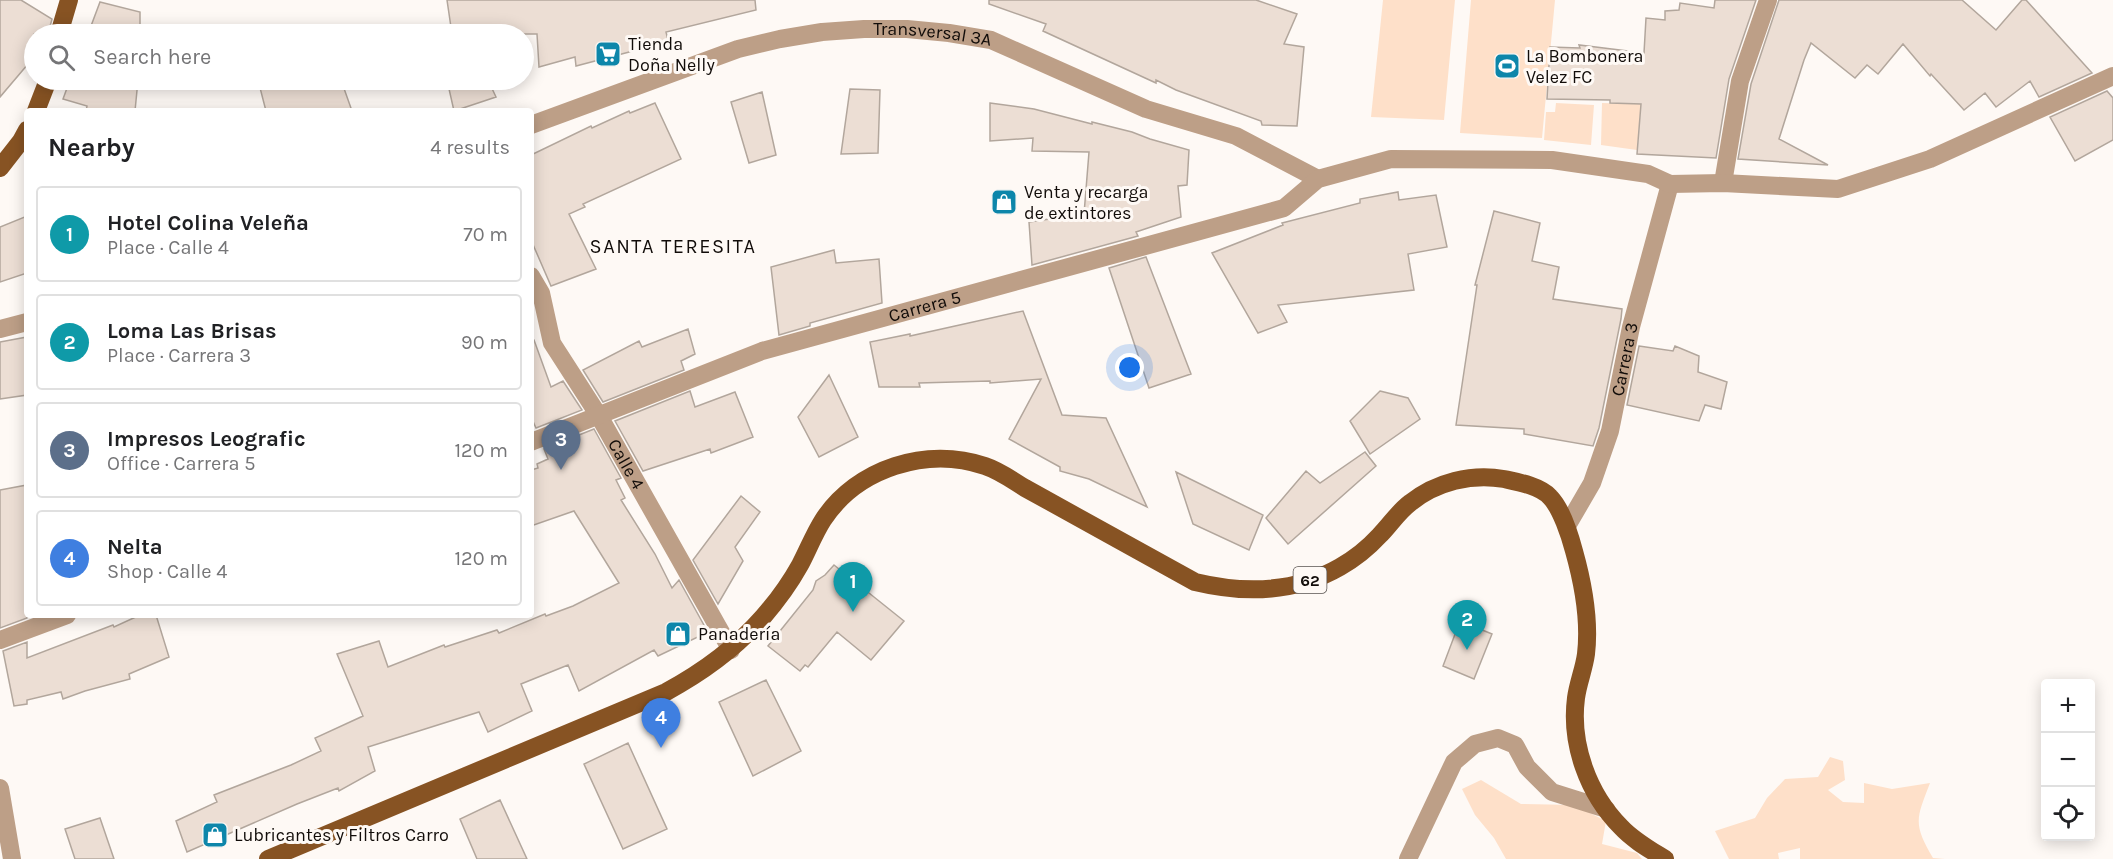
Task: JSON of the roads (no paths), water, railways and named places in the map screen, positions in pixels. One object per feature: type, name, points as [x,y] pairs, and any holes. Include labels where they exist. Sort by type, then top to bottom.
[{"type":"main road","points":[[62,24],[69,0]]},
{"type":"main road","points":[[37,108],[44,90]]},
{"type":"main road","points":[[0,168],[24,136]]},
{"type":"main road","name":"62","points":[[267,859],[666,692],[693,677],[731,650],[763,616],[799,566],[824,519],[856,486],[875,474],[896,466],[918,460],[941,459],[985,466],[1196,582],[1236,590],[1270,590],[1294,585],[1318,578],[1341,567],[1380,536],[1410,503],[1442,484],[1479,477],[1516,481],[1534,488],[1550,497],[1567,526],[1583,589],[1586,654],[1575,699],[1575,723],[1584,768],[1606,809],[1621,827],[1665,859]]},
{"type":"street","points":[[1723,183],[1740,81],[1768,0]]},
{"type":"street","name":"Transversal 3A","points":[[534,124],[738,49],[822,32],[907,29],[991,40],[1146,109],[1236,136],[1318,179]]},
{"type":"street","points":[[1318,179],[1391,159],[1552,160],[1648,174],[1670,184],[1723,183],[1838,189],[1930,159],[2113,76]]},
{"type":"street","name":"Carrera 5","points":[[534,441],[762,351],[1284,208],[1318,179]]},
{"type":"street","name":"Carrera 3","points":[[1567,526],[1593,483],[1610,431],[1631,327],[1670,184]]},
{"type":"street","name":"Calle 4","points":[[534,281],[541,293],[552,343],[599,416],[731,650]]},
{"type":"street","points":[[0,329],[24,323]]},
{"type":"street","points":[[0,640],[59,618]]},
{"type":"street","points":[[1408,859],[1454,762],[1475,744],[1498,738],[1515,745],[1527,767],[1552,792],[1606,809]]},
{"type":"street","points":[[0,788],[12,859]]},
{"type":"place","name":"Tienda Doña Nelly","points":[[608,54]]},
{"type":"place","name":"La Bombonera Velez FC","points":[[1507,66]]},
{"type":"place","name":"Venta y recarga de extintores","points":[[1004,202]]},
{"type":"place","name":"Impresos Leografic","points":[[561,470]]},
{"type":"place","name":"Hotel Colina Veleña","points":[[853,612]]},
{"type":"place","name":"Panadería","points":[[678,634]]},
{"type":"place","name":"Loma Las Brisas","points":[[1467,650]]},
{"type":"place","name":"Nelta","points":[[661,748]]},
{"type":"place","name":"Lubricantes y Filtros Carro","points":[[215,835]]},
{"type":"district","name":"SANTA TERESITA","points":[[673,246]]}]
